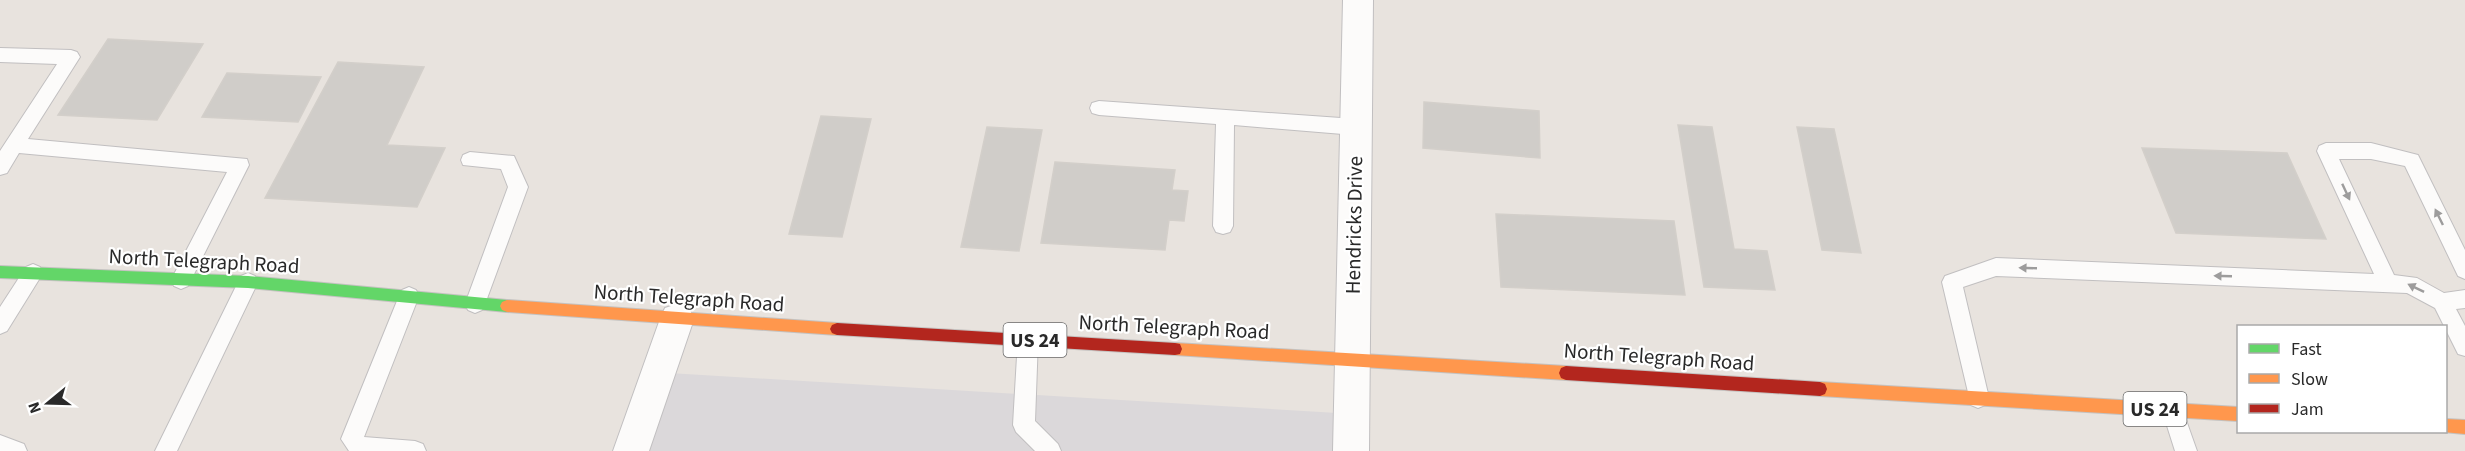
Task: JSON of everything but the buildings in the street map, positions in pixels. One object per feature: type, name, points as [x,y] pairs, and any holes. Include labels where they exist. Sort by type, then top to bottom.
[{"type":"main road","name":"North Telegraph Road","points":[[0,272],[248,282],[475,304],[677,319],[2237,414]]},
{"type":"main road","points":[[2447,426],[2465,427]]},
{"type":"street","name":"Hendricks Drive","points":[[1351,451],[1358,0]]},
{"type":"street","points":[[632,451],[677,319]]},
{"type":"lane","points":[[0,55],[71,57],[0,167]]},
{"type":"lane","points":[[1099,108],[1355,127]]},
{"type":"lane","points":[[1223,226],[1225,117]]},
{"type":"lane","points":[[14,144],[240,165],[181,280]]},
{"type":"lane","points":[[2388,283],[2326,151],[2371,151],[2411,160],[2465,270]]},
{"type":"lane","points":[[470,160],[507,162],[518,186],[475,304]]},
{"type":"lane","points":[[1978,398],[1952,282],[1996,267],[2410,284],[2442,302],[2465,346]]},
{"type":"lane","points":[[0,325],[33,273]]},
{"type":"lane","points":[[166,451],[248,282]]},
{"type":"lane","points":[[409,296],[352,439],[360,448],[415,451]]},
{"type":"lane","points":[[2442,302],[2465,298]]},
{"type":"lane","points":[[1028,339],[1024,425],[1050,451]]},
{"type":"lane","points":[[2173,410],[2186,451]]},
{"type":"lane","points":[[0,445],[16,451]]},
{"type":"shaded area","points":[[669,373],[1354,414],[1354,451],[645,451]]},
{"type":"traffic: fast","points":[[0,272],[248,282],[507,306]]},
{"type":"traffic: slow","points":[[507,306],[837,329]]},
{"type":"traffic: slow","points":[[1175,349],[1566,373]]},
{"type":"traffic: slow","points":[[1820,389],[2237,414]]},
{"type":"traffic: slow","points":[[2447,426],[2465,427]]},
{"type":"traffic: jam","points":[[837,329],[1175,349]]},
{"type":"traffic: jam","points":[[1566,373],[1820,389]]}]
